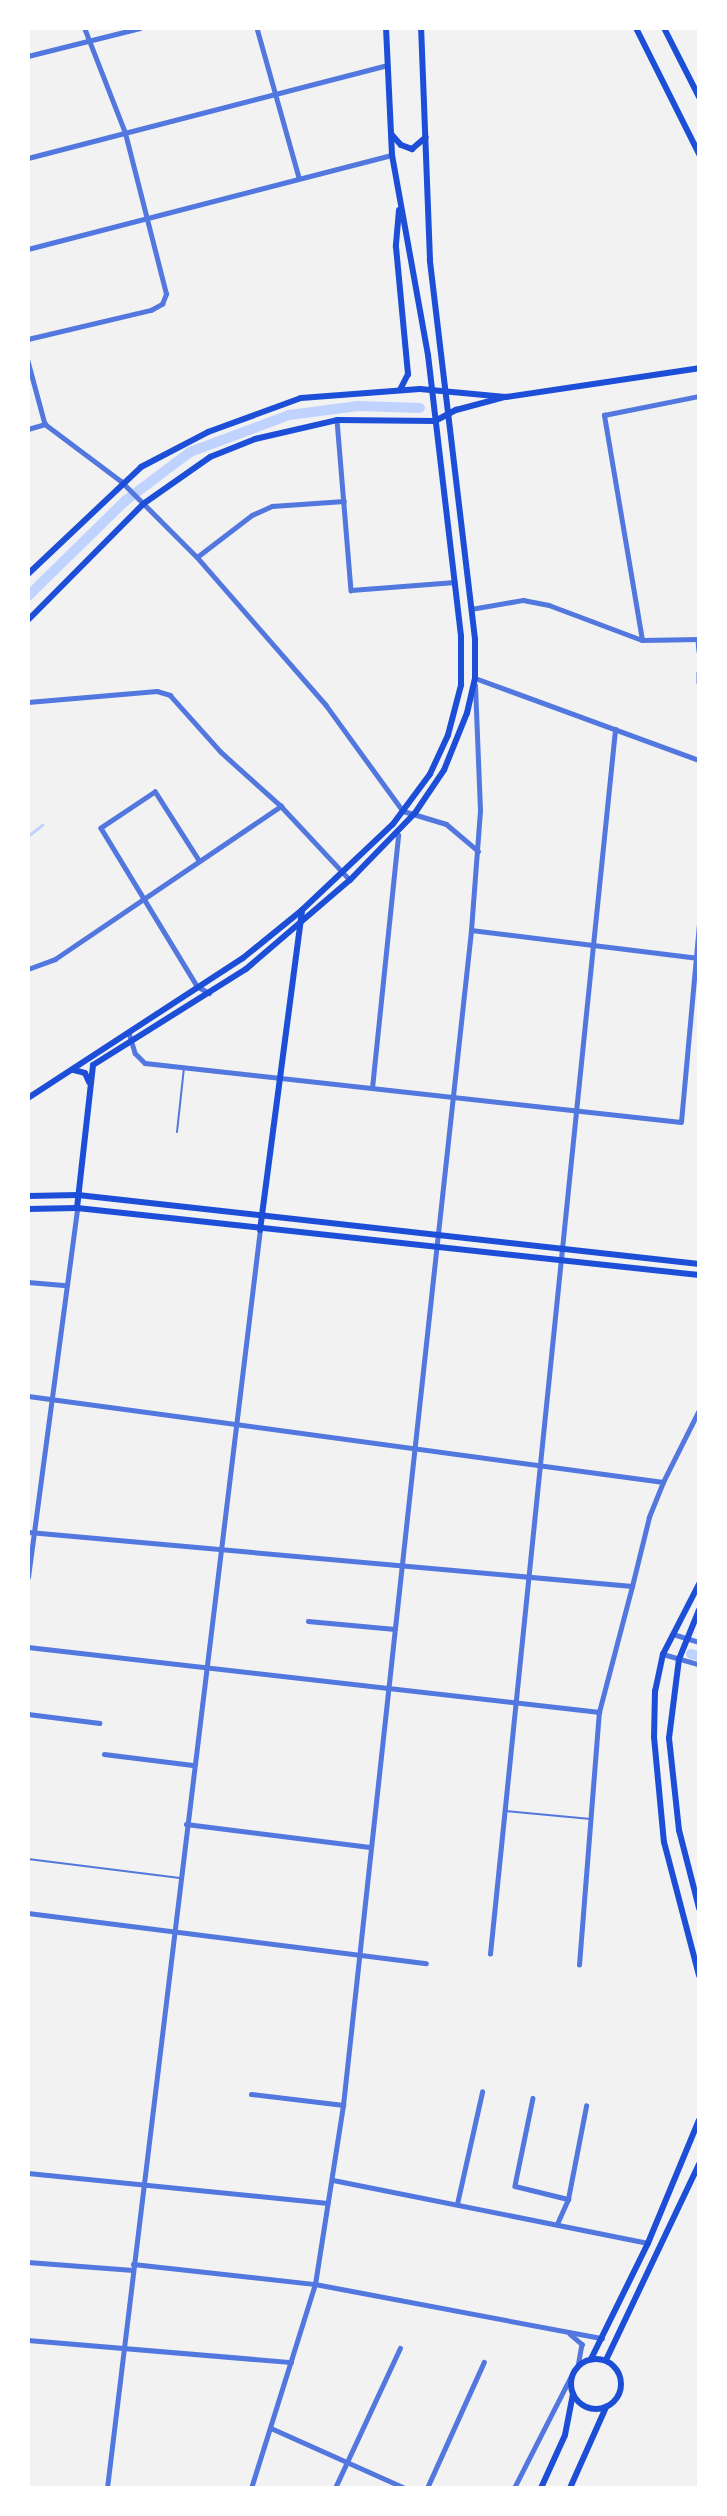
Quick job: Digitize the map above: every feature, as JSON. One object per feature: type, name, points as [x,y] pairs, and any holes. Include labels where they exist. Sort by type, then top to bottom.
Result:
[{"type":"main road","points":[[28,1098],[243,958],[302,910],[403,811],[435,766],[455,710],[462,656],[455,582],[432,391],[392,155],[386,28]]},
{"type":"main road","points":[[76,1208],[93,1065],[209,993],[298,927],[351,880],[398,835],[415,813],[459,740],[475,678],[471,609],[430,260],[421,28]]},
{"type":"main road","points":[[636,28],[699,155]]},
{"type":"main road","points":[[664,28],[699,97]]},
{"type":"main road","points":[[391,133],[401,145],[412,149],[426,137]]},
{"type":"main road","points":[[400,203],[396,247],[408,373],[400,390]]},
{"type":"main road","points":[[28,620],[141,502],[210,457],[255,439],[337,420],[435,421],[448,414],[506,397],[699,368]]},
{"type":"main road","points":[[28,574],[121,481],[179,445],[269,408],[328,393],[400,390],[506,397]]},
{"type":"main road","points":[[260,1230],[277,1077],[302,910]]},
{"type":"main road","points":[[74,1070],[85,1073],[90,1084]]},
{"type":"main road","points":[[28,1196],[78,1195],[699,1264]]},
{"type":"main road","points":[[28,1209],[76,1208],[260,1230],[699,1275]]},
{"type":"main road","points":[[206,1224],[207,1210]]},
{"type":"main road","points":[[367,1240],[368,1228]]},
{"type":"main road","points":[[699,1584],[663,1654],[655,1691],[657,1798],[664,1842],[699,1975]]},
{"type":"main road","points":[[699,1610],[679,1659],[670,1720],[670,1767],[679,1829],[699,1908]]},
{"type":"main road","points":[[541,2488],[565,2435],[573,2394],[572,2374],[578,2366],[591,2359],[603,2338],[648,2243],[699,2120]]},
{"type":"main road","points":[[606,2360],[699,2164]]},
{"type":"main road","points":[[570,2488],[606,2407],[618,2398],[622,2383],[620,2373],[606,2360],[591,2359]]},
{"type":"main road","points":[[573,2394],[587,2407],[606,2407]]},
{"type":"street","points":[[28,339],[151,310],[162,304],[166,294],[125,132],[88,44],[84,28]]},
{"type":"street","points":[[28,56],[88,44],[140,28]]},
{"type":"street","points":[[257,28],[299,177]]},
{"type":"street","points":[[28,158],[388,65]]},
{"type":"street","points":[[28,249],[392,155]]},
{"type":"street","points":[[28,361],[45,424],[121,481],[197,556],[326,705],[403,811],[446,824],[478,851]]},
{"type":"street","points":[[642,640],[604,415],[699,396]]},
{"type":"street","points":[[337,420],[351,590],[455,582]]},
{"type":"street","points":[[28,429],[45,424]]},
{"type":"street","points":[[197,556],[251,515],[272,506],[344,501]]},
{"type":"street","points":[[471,609],[523,600],[549,605],[642,640],[698,640],[699,651]]},
{"type":"street","points":[[699,673],[699,682]]},
{"type":"street","points":[[251,2488],[315,2284],[343,2105],[471,930],[478,851],[480,751],[475,678],[699,760]]},
{"type":"street","points":[[28,702],[131,692],[170,695],[221,752],[281,806],[341,874],[351,880]]},
{"type":"street","points":[[490,1954],[615,729]]},
{"type":"street","points":[[199,861],[157,795],[151,793],[101,828],[141,899],[197,986],[209,993]]},
{"type":"street","points":[[28,969],[55,959],[281,806]]},
{"type":"street","points":[[372,1088],[398,835]]},
{"type":"street","points":[[129,1033],[135,1053],[145,1063],[681,1122],[699,925]]},
{"type":"street","points":[[471,930],[698,958]]},
{"type":"street","points":[[28,1577],[31,1533],[76,1208]]},
{"type":"street","points":[[107,2488],[260,1230]]},
{"type":"street","points":[[28,1282],[66,1285]]},
{"type":"street","points":[[28,1396],[663,1482]]},
{"type":"street","points":[[579,1965],[599,1712],[649,1517],[663,1482],[699,1410]]},
{"type":"street","points":[[31,1533],[632,1586]]},
{"type":"street","points":[[308,1621],[395,1629]]},
{"type":"street","points":[[673,1634],[699,1642]]},
{"type":"street","points":[[28,1647],[599,1712]]},
{"type":"street","points":[[663,1654],[699,1664]]},
{"type":"street","points":[[28,1714],[99,1723]]},
{"type":"street","points":[[104,1754],[194,1765]]},
{"type":"street","points":[[186,1824],[370,1847]]},
{"type":"street","points":[[28,1913],[426,1963]]},
{"type":"street","points":[[457,2204],[482,2092]]},
{"type":"street","points":[[251,2094],[343,2105]]},
{"type":"street","points":[[533,2098],[515,2186],[568,2199]]},
{"type":"street","points":[[557,2224],[568,2199],[586,2106]]},
{"type":"street","points":[[28,2173],[328,2203]]},
{"type":"street","points":[[333,2180],[648,2243]]},
{"type":"street","points":[[28,2262],[133,2267],[315,2284],[603,2338]]},
{"type":"street","points":[[566,2332],[582,2344],[578,2366]]},
{"type":"street","points":[[28,2340],[292,2362]]},
{"type":"street","points":[[335,2488],[400,2348]]},
{"type":"street","points":[[427,2488],[485,2362]]},
{"type":"street","points":[[514,2488],[572,2374]]},
{"type":"street","points":[[271,2428],[405,2488]]},
{"type":"lane","points":[[177,1132],[184,1067]]},
{"type":"lane","points":[[505,1811],[592,1819]]},
{"type":"lane","points":[[28,1859],[181,1878]]},
{"type":"waterway","points":[[28,596],[125,501],[190,452],[289,415],[358,406],[420,408]]},
{"type":"waterway","points":[[28,836],[42,825]]},
{"type":"waterway","points":[[691,1654],[699,1656]]}]
